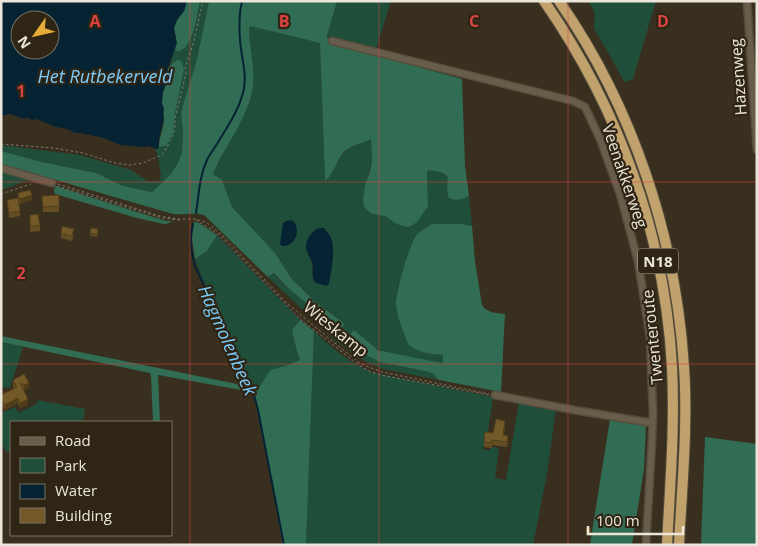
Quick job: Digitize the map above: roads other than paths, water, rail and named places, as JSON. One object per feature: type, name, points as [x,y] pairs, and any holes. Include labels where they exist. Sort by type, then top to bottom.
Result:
[{"type":"highway","name":"Twenteroute","points":[[544,1],[579,56],[613,122],[642,199],[657,257],[670,340],[673,392],[673,435],[667,545]]},
{"type":"highway","name":"Twenteroute","points":[[559,1],[594,59],[624,117],[650,188],[664,232],[670,259],[684,367],[685,437],[679,545]]},
{"type":"street","name":"Hazenweg","points":[[747,1],[757,150]]},
{"type":"street","name":"Veenakkerweg","points":[[332,41],[573,101],[585,106],[600,139],[620,194],[638,261],[650,337],[652,450],[646,545]]},
{"type":"street","points":[[1,168],[52,182]]},
{"type":"street","points":[[495,395],[652,423]]},
{"type":"water","name":"Het Rutbekerveld","points":[[1,1],[187,1],[184,11],[174,28],[177,43],[166,74],[167,81],[162,103],[164,119],[157,149],[148,146],[120,145],[104,138],[75,133],[36,119],[22,118],[11,114],[1,115]]},
{"type":"water","points":[[292,220],[297,228],[296,236],[291,243],[282,246],[280,244],[283,223]]},
{"type":"water","points":[[318,228],[324,228],[332,243],[332,267],[329,284],[326,286],[315,282],[313,264],[306,248],[308,238]]},
{"type":"waterway","name":"Hagmolenbeek","points":[[196,213],[204,166],[235,113],[243,93],[245,73],[239,25],[242,1]]},
{"type":"waterway","name":"Hagmolenbeek","points":[[193,224],[191,245],[195,266],[253,391],[284,545]]}]
